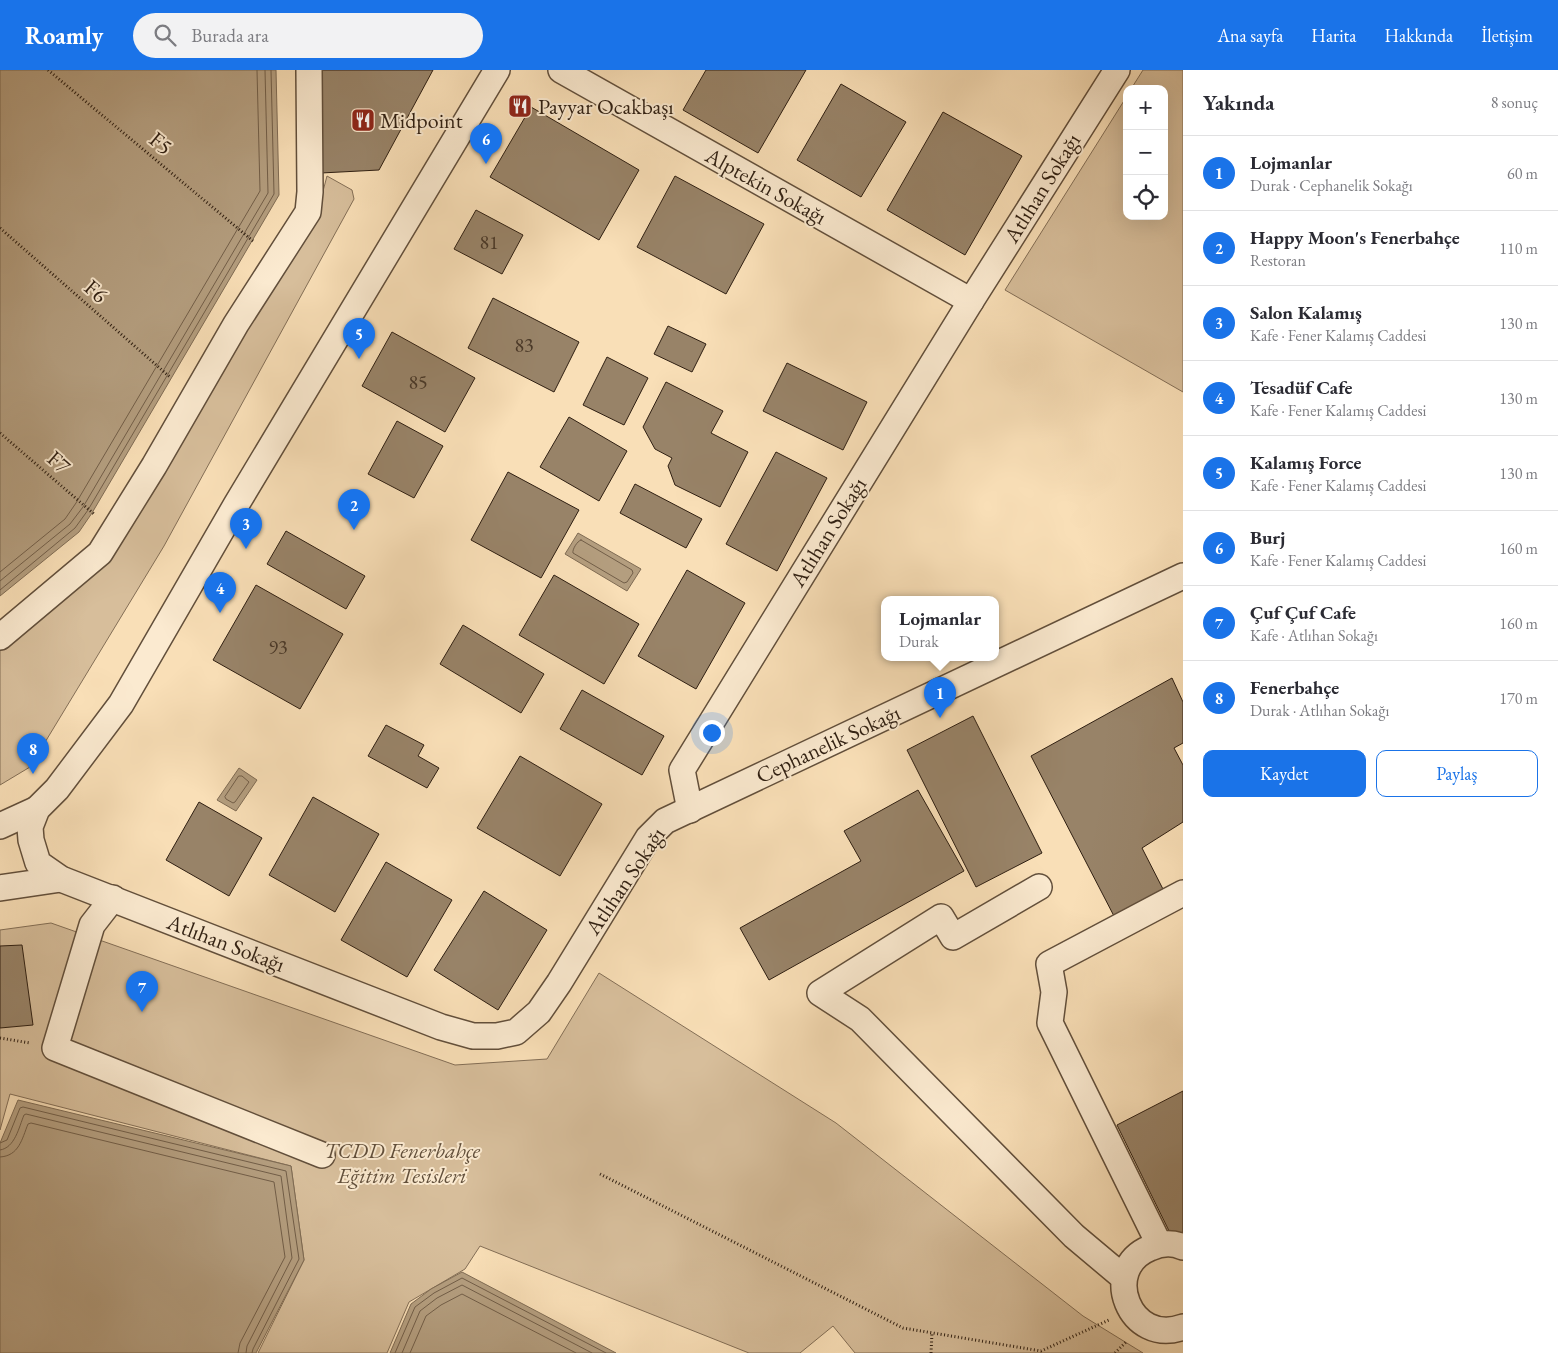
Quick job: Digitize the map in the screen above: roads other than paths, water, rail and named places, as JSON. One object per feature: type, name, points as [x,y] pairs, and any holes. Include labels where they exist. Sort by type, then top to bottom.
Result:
[{"type":"street","points":[[0,637],[100,553],[154,466],[236,324],[308,212],[310,192],[308,70]]},
{"type":"street","points":[[0,826],[36,809],[57,789],[121,704],[236,505],[497,70]]},
{"type":"street","name":"Alptekin Sokağı","points":[[561,70],[971,301]]},
{"type":"street","name":"Atlıhan Sokağı","points":[[36,809],[30,827],[31,840],[38,863],[61,879],[441,1027],[473,1036],[497,1036],[516,1032],[539,1012],[559,983],[648,838],[664,821],[690,810],[682,770],[971,301],[1117,70]]},
{"type":"street","name":"Cephanelik Sokağı","points":[[690,810],[1183,576]]},
{"type":"street","points":[[0,888],[61,879]]},
{"type":"street","points":[[1039,886],[954,937],[941,917],[820,993],[860,1019],[1074,1236],[1124,1278]]},
{"type":"street","points":[[1159,1244],[1050,1023],[1054,992],[1049,964],[1183,893]]},
{"type":"street","points":[[113,898],[92,926],[55,1048],[322,1155]]},
{"type":"street","points":[[1183,1247],[1176,1244],[1159,1244],[1143,1250],[1131,1262],[1124,1278],[1124,1295],[1130,1311],[1142,1324],[1158,1330],[1175,1330],[1183,1327]]},
{"type":"water","points":[[0,70],[276,70],[279,195],[79,532],[0,596]]},
{"type":"water","points":[[578,533],[641,569],[627,591],[565,554]]},
{"type":"water","points":[[239,768],[257,780],[236,811],[217,800]]},
{"type":"water","points":[[18,1100],[291,1166],[304,1260],[256,1353],[0,1353],[0,1143]]},
{"type":"water","points":[[462,1272],[616,1353],[390,1353],[411,1304],[431,1289]]},
{"type":"place","name":"Payyar Ocakbaşı","points":[[520,106]]},
{"type":"place","name":"Midpoint","points":[[363,120]]},
{"type":"place","name":"Burj","points":[[486,164]]},
{"type":"place","name":"Kalamış Force","points":[[359,359]]},
{"type":"place","name":"Happy Moon's Fenerbahçe","points":[[354,530]]},
{"type":"place","name":"Salon Kalamış","points":[[246,549]]},
{"type":"place","name":"Tesadüf Cafe","points":[[220,613]]},
{"type":"place","name":"Lojmanlar","points":[[940,718]]},
{"type":"place","name":"Fenerbahçe","points":[[33,774]]},
{"type":"place","name":"Çuf Çuf Cafe","points":[[142,1012]]},
{"type":"park label","name":"TCDD Fenerbahçe Eğitim Tesisleri","points":[[402,1162]]}]
